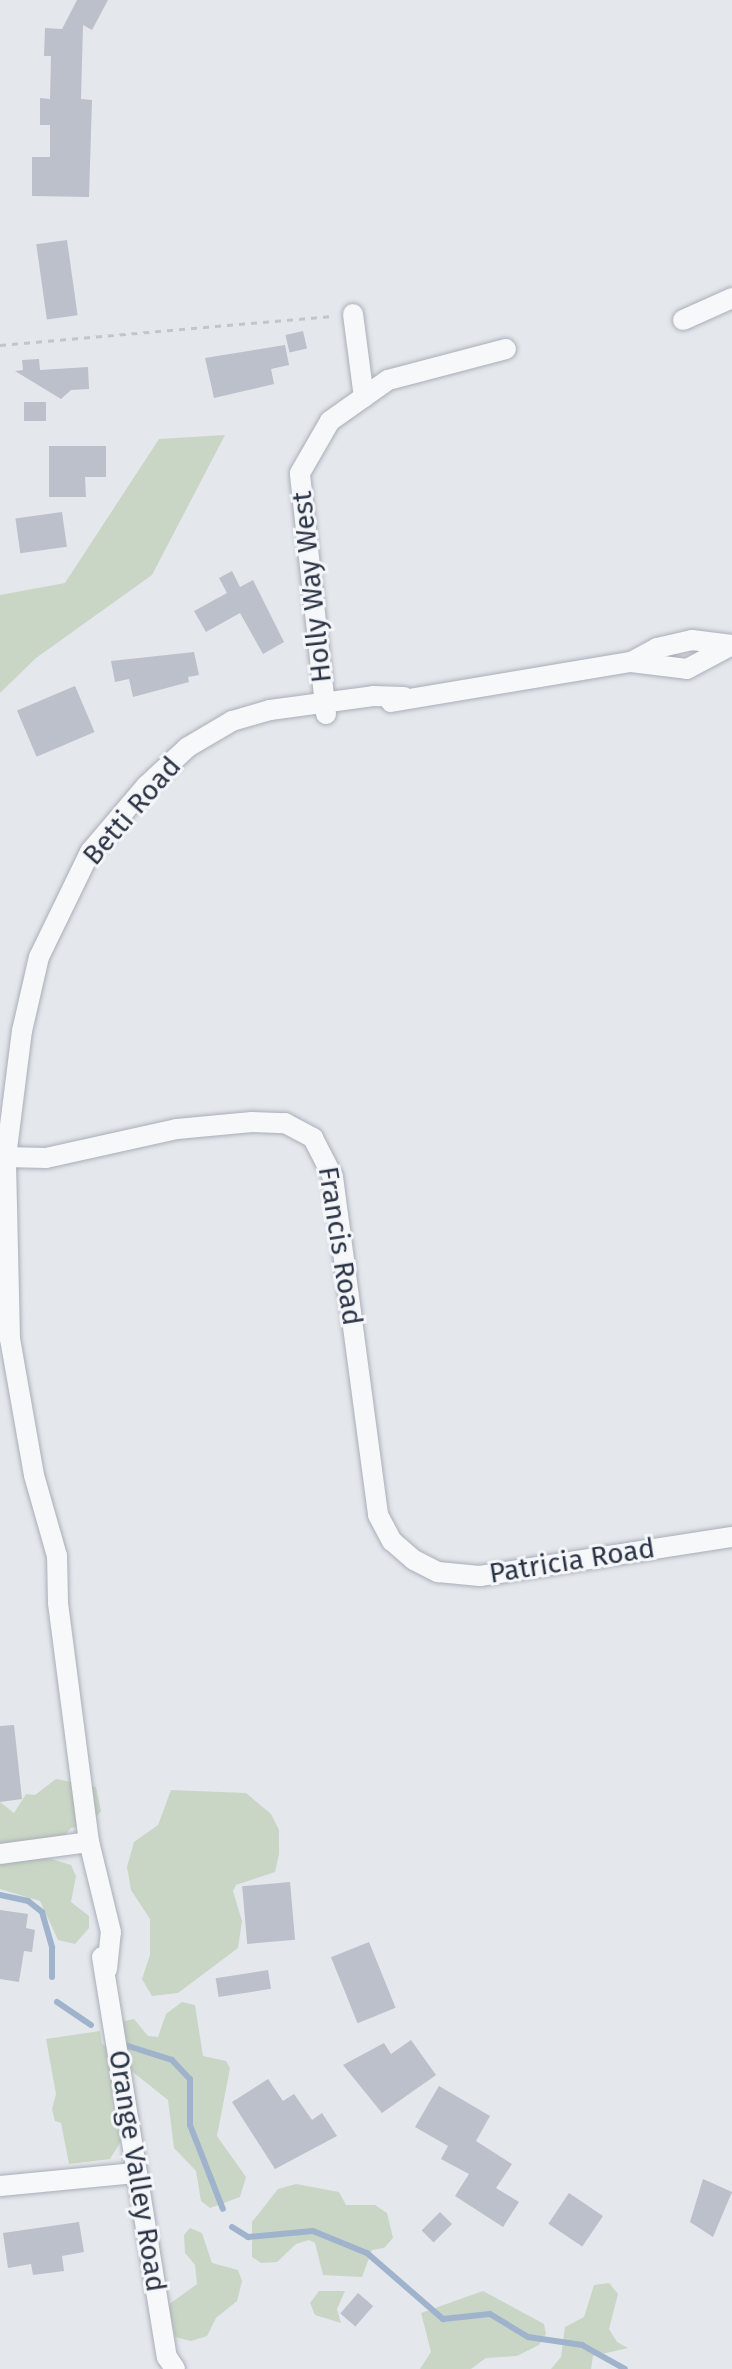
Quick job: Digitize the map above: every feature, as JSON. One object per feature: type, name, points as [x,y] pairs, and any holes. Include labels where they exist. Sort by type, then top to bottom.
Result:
[{"type":"street","points":[[683,320],[732,298]]},
{"type":"street","points":[[353,314],[364,397]]},
{"type":"street","name":"Holly Way West","points":[[325,708],[300,473],[330,421],[388,380],[506,349]]},
{"type":"street","name":"Betti Road","points":[[5,1339],[6,1157],[26,1016],[39,957],[62,902],[90,852],[146,786],[188,747],[225,729],[325,708],[373,708],[404,697],[631,662],[657,648],[692,640],[731,646]]},
{"type":"street","name":"Francis Road","points":[[6,1157],[46,1158],[177,1129],[252,1122],[285,1123],[313,1138],[333,1177],[378,1515],[392,1541],[414,1560]]},
{"type":"street","name":"Orange Valley Road","points":[[5,1339],[34,1475],[33,1518],[58,1602],[90,1850],[87,1886],[107,1969],[135,2173],[167,2357],[175,2369]]},
{"type":"street","name":"Patricia Road","points":[[414,1560],[438,1572],[480,1576],[732,1537]]},
{"type":"street","points":[[0,1854],[90,1850]]},
{"type":"street","points":[[0,2186],[135,2173]]},
{"type":"path","points":[[0,345],[353,314]]},
{"type":"green space","points":[[225,435],[152,575],[36,658],[0,693],[0,595],[65,583],[159,439]]},
{"type":"green space","points":[[56,1779],[96,1787],[101,1811],[92,1822],[71,1828],[63,1837],[0,1848],[0,1802],[14,1813],[26,1794],[35,1795]]},
{"type":"green space","points":[[171,1790],[246,1793],[271,1814],[279,1830],[279,1854],[275,1872],[236,1885],[233,1891],[242,1921],[238,1948],[178,1993],[152,1996],[142,1979],[150,1955],[150,1919],[131,1890],[127,1867],[134,1842],[158,1825]]},
{"type":"green space","points":[[45,1857],[71,1865],[76,1876],[71,1902],[89,1916],[89,1928],[75,1944],[58,1940],[40,1901],[0,1889],[0,1861]]},
{"type":"green space","points":[[182,2002],[195,2005],[203,2056],[226,2061],[230,2068],[217,2136],[246,2177],[240,2197],[210,2208],[201,2201],[196,2171],[174,2148],[168,2100],[129,2069],[121,2022],[134,2019],[148,2036],[158,2037],[166,2014]]},
{"type":"green space","points":[[100,2031],[102,2044],[110,2048],[121,2141],[110,2159],[69,2164],[61,2123],[55,2121],[52,2109],[56,2094],[46,2039]]},
{"type":"green space","points":[[296,2184],[339,2192],[346,2205],[375,2205],[387,2213],[393,2238],[384,2248],[372,2250],[362,2277],[323,2275],[315,2243],[309,2240],[296,2244],[277,2262],[261,2263],[252,2257],[252,2222],[278,2189]]},
{"type":"green space","points":[[190,2228],[202,2233],[212,2263],[238,2270],[242,2281],[237,2301],[216,2318],[207,2336],[191,2341],[175,2337],[168,2305],[197,2284],[195,2265],[185,2253],[184,2235]]},
{"type":"green space","points":[[609,2283],[618,2294],[609,2329],[617,2342],[628,2348],[593,2356],[591,2369],[551,2369],[561,2357],[565,2327],[584,2317],[594,2285]]},
{"type":"green space","points":[[319,2291],[345,2291],[337,2309],[341,2323],[315,2315],[310,2303]]},
{"type":"green space","points":[[483,2291],[544,2324],[546,2334],[539,2345],[517,2356],[486,2358],[471,2369],[420,2369],[431,2352],[421,2313]]},
{"type":"building","points":[[77,0],[108,0],[92,30],[83,25],[81,99],[92,100],[89,197],[32,196],[32,157],[50,157],[50,125],[40,125],[40,98],[50,99],[51,56],[44,56],[45,28],[62,29]]},
{"type":"building","points":[[67,240],[78,315],[47,320],[36,244]]},
{"type":"building","points":[[303,331],[307,349],[290,353],[285,335]]},
{"type":"building","points":[[285,345],[289,365],[271,369],[274,384],[214,398],[205,358]]},
{"type":"building","points":[[39,359],[40,370],[88,367],[89,389],[71,390],[61,399],[15,371],[23,370],[22,360]]},
{"type":"building","points":[[24,402],[46,402],[46,421],[24,421]]},
{"type":"building","points":[[49,446],[106,446],[106,477],[85,477],[86,497],[49,497]]},
{"type":"building","points":[[62,512],[67,547],[20,553],[15,519]]},
{"type":"building","points":[[232,571],[240,587],[253,580],[284,642],[263,654],[240,613],[206,632],[194,611],[227,593],[219,578]]},
{"type":"building","points":[[194,652],[199,675],[188,677],[189,682],[133,697],[129,679],[115,682],[111,661]]},
{"type":"building","points":[[75,686],[95,732],[37,757],[17,711]]},
{"type":"building","points":[[14,1725],[22,1799],[0,1802],[0,1726]]},
{"type":"building","points":[[290,1882],[295,1940],[247,1944],[242,1886]]},
{"type":"building","points":[[0,1910],[28,1914],[26,1928],[35,1930],[32,1952],[24,1951],[19,1982],[0,1979]]},
{"type":"building","points":[[369,1942],[396,2008],[358,2023],[331,1957]]},
{"type":"building","points":[[268,1970],[271,1989],[219,1997],[216,1978]]},
{"type":"building","points":[[411,2040],[436,2075],[382,2113],[343,2065],[384,2043],[391,2054]]},
{"type":"building","points":[[268,2079],[283,2101],[294,2094],[312,2120],[322,2113],[337,2136],[275,2169],[232,2102]]},
{"type":"building","points":[[439,2086],[490,2116],[476,2141],[512,2164],[496,2188],[519,2202],[503,2227],[455,2196],[469,2174],[441,2159],[448,2146],[415,2127]]},
{"type":"building","points":[[703,2179],[732,2192],[713,2237],[690,2222]]},
{"type":"building","points":[[569,2193],[603,2216],[582,2247],[548,2224]]},
{"type":"building","points":[[440,2212],[452,2224],[434,2242],[422,2230]]},
{"type":"building","points":[[79,2222],[84,2252],[62,2256],[64,2271],[33,2275],[31,2264],[8,2268],[3,2233]]},
{"type":"building","points":[[358,2293],[373,2306],[355,2326],[340,2313]]},
{"type":"waterway","points":[[0,1895],[28,1901],[42,1912],[52,1948],[52,1977]]},
{"type":"waterway","points":[[57,2002],[91,2025]]},
{"type":"waterway","points":[[125,2045],[172,2060],[190,2079],[190,2125],[223,2209]]},
{"type":"waterway","points":[[232,2227],[248,2237],[313,2231],[367,2253],[443,2319],[490,2314],[528,2337],[582,2345],[625,2369]]}]
